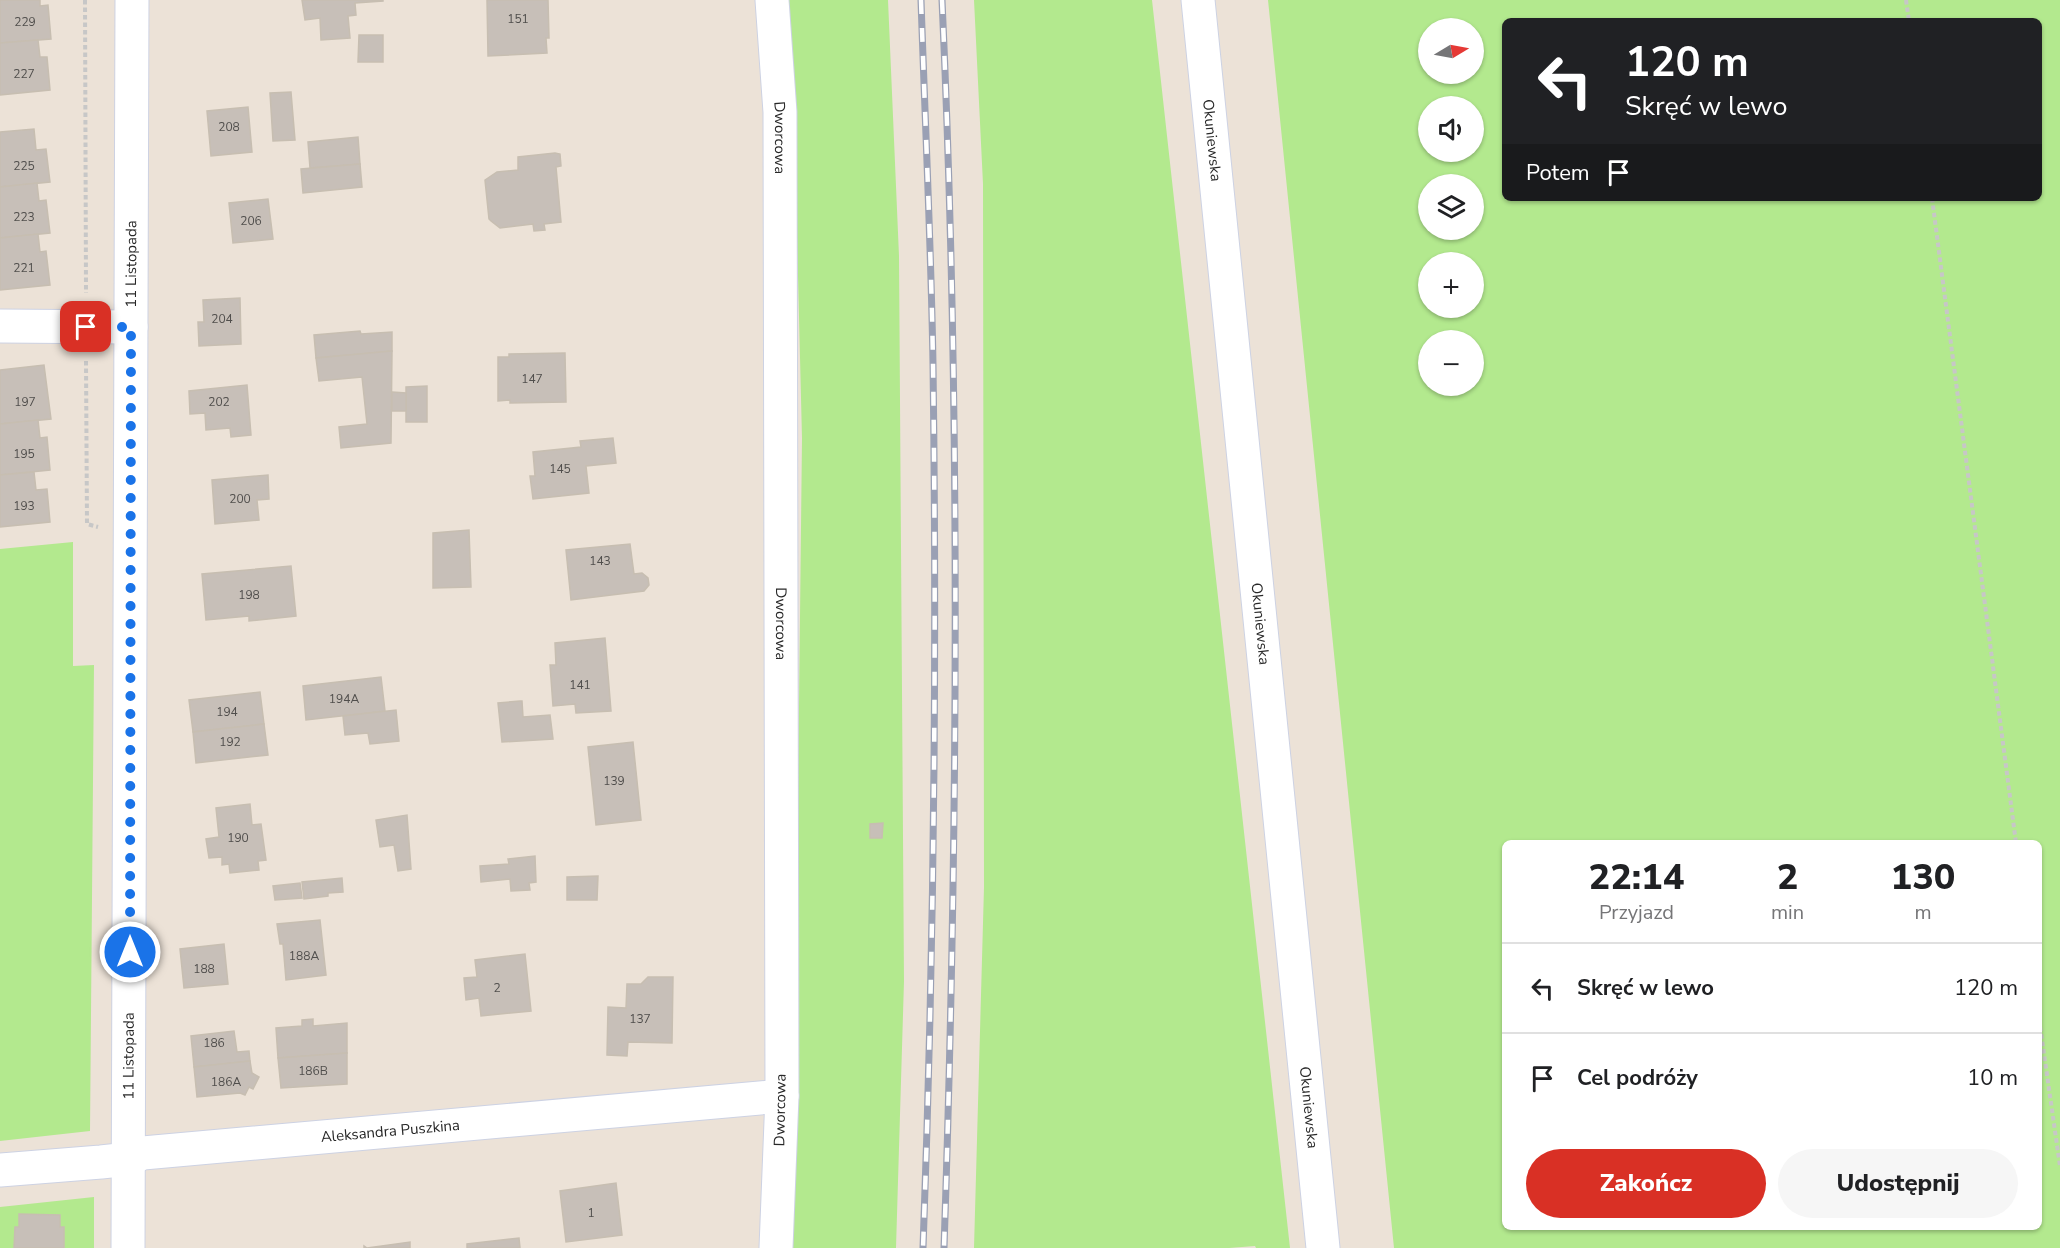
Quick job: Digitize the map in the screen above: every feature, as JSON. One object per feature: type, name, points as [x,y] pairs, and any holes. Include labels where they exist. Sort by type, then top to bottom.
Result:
[{"type":"street","name":"11 Listopada","points":[[128,1248],[132,0]]},
{"type":"street","name":"Dworcowa","points":[[772,0],[780,112],[782,1096],[776,1248]]},
{"type":"street","name":"Okuniewska","points":[[1198,0],[1323,1248]]},
{"type":"street","points":[[0,326],[131,327]]},
{"type":"street","name":"Aleksandra Puszkina","points":[[0,1170],[129,1159],[143,1153],[782,1096]]},
{"type":"path","points":[[1906,0],[1909,18]]},
{"type":"path","points":[[1932,201],[2016,840]]},
{"type":"path","points":[[2042,1040],[2060,1166]]},
{"type":"green space","points":[[788,0],[888,0],[899,256],[904,981],[896,1248],[790,1248],[795,1065],[802,438],[793,73]]},
{"type":"green space","points":[[974,0],[1152,0],[1290,1248],[1256,1248],[1255,1246],[1229,1248],[974,1248],[984,887],[983,184]]},
{"type":"green space","points":[[1268,0],[2060,0],[2060,1248],[1394,1248]]},
{"type":"green space","points":[[73,542],[73,666],[94,665],[90,1131],[0,1141],[0,549]]},
{"type":"green space","points":[[94,1197],[94,1248],[0,1248],[0,1207]]},
{"type":"building","points":[[0,0],[40,0],[40,6],[48,5],[51,39],[0,43]]},
{"type":"building","points":[[302,0],[383,1],[355,3],[356,15],[348,16],[350,38],[321,40],[320,18],[305,20]]},
{"type":"building","points":[[487,0],[548,0],[547,53],[488,56]]},
{"type":"building","points":[[359,35],[383,35],[383,62],[358,62]]},
{"type":"building","points":[[38,40],[40,57],[47,57],[50,90],[0,95],[0,43]]},
{"type":"building","points":[[291,92],[295,140],[273,141],[270,93]]},
{"type":"building","points":[[248,107],[252,152],[211,156],[207,111]]},
{"type":"building","points":[[34,129],[36,150],[46,149],[50,182],[0,187],[0,132]]},
{"type":"building","points":[[358,137],[360,164],[310,168],[308,142]]},
{"type":"building","points":[[560,154],[561,166],[556,167],[561,222],[544,224],[545,230],[534,231],[533,224],[500,228],[491,221],[485,180],[497,172],[518,170],[518,157]]},
{"type":"building","points":[[360,164],[362,187],[303,193],[301,169]]},
{"type":"building","points":[[37,183],[39,201],[46,200],[50,233],[0,238],[0,187]]},
{"type":"building","points":[[268,199],[273,239],[233,243],[229,203]]},
{"type":"building","points":[[38,234],[40,252],[46,251],[50,285],[0,290],[0,238]]},
{"type":"building","points":[[240,298],[241,344],[199,346],[198,322],[204,322],[203,300]]},
{"type":"building","points":[[360,331],[361,334],[392,332],[392,351],[316,358],[314,335]]},
{"type":"building","points":[[392,351],[391,443],[341,448],[339,427],[367,424],[362,377],[319,381],[316,358]]},
{"type":"building","points":[[565,353],[566,402],[510,403],[510,400],[498,401],[498,357],[509,357],[509,354]]},
{"type":"building","points":[[44,365],[51,419],[0,424],[0,370]]},
{"type":"building","points":[[247,385],[251,435],[231,437],[230,428],[206,430],[205,413],[190,414],[189,391]]},
{"type":"building","points":[[427,386],[427,422],[406,422],[406,387]]},
{"type":"building","points":[[392,392],[406,393],[406,411],[392,411]]},
{"type":"building","points":[[38,420],[40,438],[47,437],[50,470],[0,475],[0,424]]},
{"type":"building","points":[[613,438],[616,463],[586,466],[589,493],[533,499],[530,476],[535,476],[533,452],[581,447],[580,441]]},
{"type":"building","points":[[34,472],[36,490],[47,489],[50,522],[0,527],[0,475]]},
{"type":"building","points":[[268,475],[269,499],[257,500],[259,520],[215,524],[212,480]]},
{"type":"building","points":[[469,530],[471,587],[433,588],[433,533]]},
{"type":"building","points":[[630,544],[634,574],[642,573],[648,578],[649,585],[644,591],[571,600],[566,550]]},
{"type":"building","points":[[291,566],[296,616],[249,621],[249,616],[206,620],[202,574]]},
{"type":"building","points":[[605,638],[611,711],[576,713],[575,704],[553,706],[550,665],[556,665],[555,643]]},
{"type":"building","points":[[381,677],[385,711],[306,720],[303,686]]},
{"type":"building","points":[[260,692],[264,724],[193,732],[189,700]]},
{"type":"building","points":[[522,701],[523,717],[550,715],[553,739],[502,742],[498,703]]},
{"type":"building","points":[[396,710],[399,741],[370,744],[368,733],[345,735],[343,716]]},
{"type":"building","points":[[264,724],[268,755],[196,763],[193,732]]},
{"type":"building","points":[[633,742],[641,820],[596,825],[588,747]]},
{"type":"building","points":[[250,804],[252,825],[261,824],[266,860],[258,861],[259,870],[230,873],[229,864],[222,865],[222,857],[209,858],[206,839],[219,837],[216,808]]},
{"type":"building","points":[[407,815],[411,869],[398,871],[394,845],[380,847],[376,820]]},
{"type":"building","points":[[883,823],[882,838],[870,838],[870,824]]},
{"type":"building","points":[[535,856],[536,882],[529,883],[530,890],[511,891],[510,879],[481,882],[480,866],[509,864],[508,859]]},
{"type":"building","points":[[598,876],[597,900],[567,900],[567,877]]},
{"type":"building","points":[[342,878],[343,892],[304,899],[302,882]]},
{"type":"building","points":[[300,883],[302,898],[275,900],[273,886]]},
{"type":"building","points":[[320,920],[326,975],[286,980],[283,944],[280,944],[277,924]]},
{"type":"building","points":[[224,944],[228,984],[184,988],[180,949]]},
{"type":"building","points":[[525,954],[531,1011],[481,1016],[479,998],[466,1000],[464,978],[477,977],[475,960]]},
{"type":"building","points":[[648,977],[673,977],[672,1043],[628,1042],[627,1056],[607,1055],[608,1007],[626,1008],[627,984],[641,984]]},
{"type":"building","points":[[313,1019],[313,1026],[347,1023],[347,1053],[278,1058],[276,1028],[302,1026],[302,1020]]},
{"type":"building","points":[[234,1031],[237,1052],[249,1051],[250,1061],[194,1067],[191,1036]]},
{"type":"building","points":[[347,1053],[347,1084],[281,1088],[278,1058]]},
{"type":"building","points":[[250,1061],[252,1073],[259,1077],[253,1089],[249,1087],[245,1095],[240,1093],[197,1097],[194,1067]]},
{"type":"building","points":[[616,1183],[622,1235],[566,1242],[560,1191]]},
{"type":"building","points":[[19,1214],[60,1215],[60,1227],[64,1227],[64,1248],[14,1248],[15,1227],[19,1227]]},
{"type":"building","points":[[519,1238],[520,1248],[467,1248],[467,1244]]},
{"type":"building","points":[[410,1242],[410,1248],[367,1248]]},
{"type":"railway","points":[[921,0],[932,318],[935,585],[934,806],[923,1248]]},
{"type":"railway","points":[[942,0],[955,468],[955,780],[944,1248]]},
{"type":"route","points":[[86,327],[131,327],[130,952]]}]
